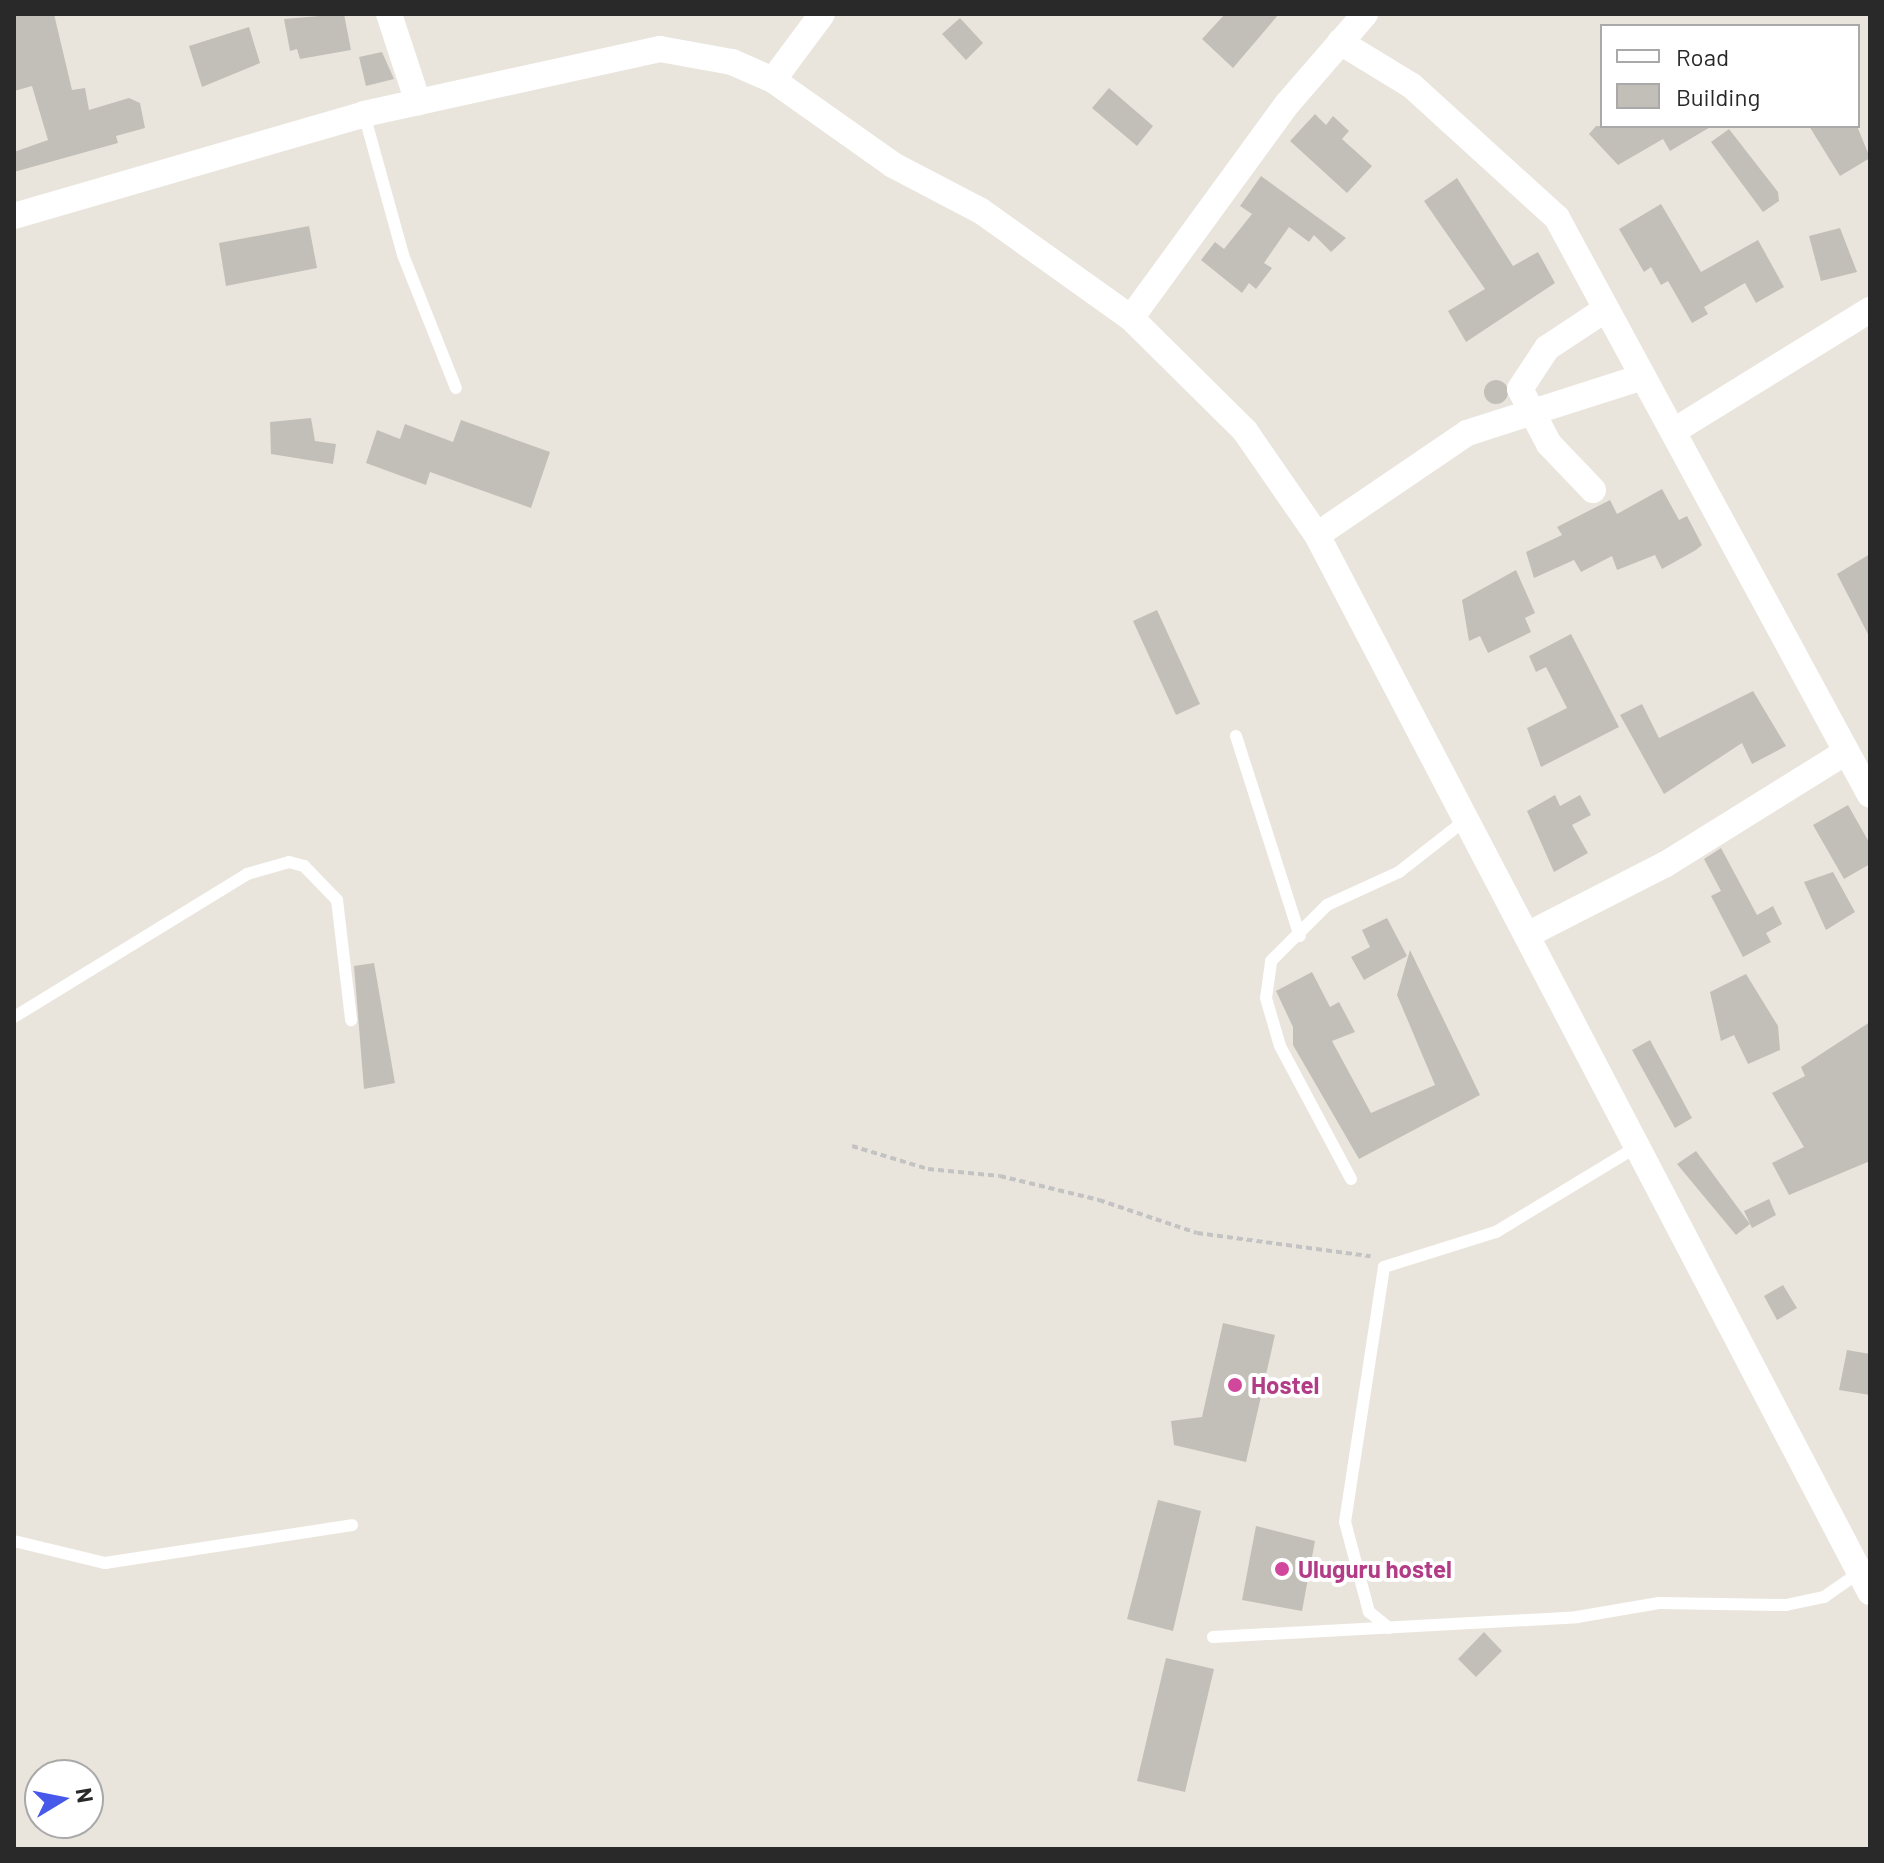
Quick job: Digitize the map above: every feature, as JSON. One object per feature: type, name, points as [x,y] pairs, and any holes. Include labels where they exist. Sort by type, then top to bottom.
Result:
[{"type":"street","points":[[389,14],[418,102]]},
{"type":"street","points":[[773,80],[822,14]]},
{"type":"street","points":[[1131,318],[1340,42],[1365,14]]},
{"type":"street","points":[[1340,42],[1412,86],[1557,218],[1643,377],[1677,429],[1844,753],[1870,795]]},
{"type":"street","points":[[14,216],[364,114],[660,49],[732,62],[773,80],[893,165],[981,211],[1131,318],[1245,431],[1317,535],[1529,934],[1633,1149],[1865,1582]]},
{"type":"street","points":[[1593,490],[1528,414],[1520,389],[1547,348],[1606,309]]},
{"type":"street","points":[[1677,429],[1870,310]]},
{"type":"street","points":[[1317,535],[1454,440],[1643,377]]},
{"type":"street","points":[[1529,934],[1666,864],[1844,753]]},
{"type":"lane","points":[[364,114],[403,255],[456,388]]},
{"type":"lane","points":[[1236,736],[1300,936]]},
{"type":"lane","points":[[1351,1179],[1280,1046],[1266,998],[1271,961],[1300,936],[1327,905],[1399,872],[1468,818]]},
{"type":"lane","points":[[14,1017],[247,874],[289,862],[304,866],[337,900],[351,1020]]},
{"type":"lane","points":[[1389,1628],[1369,1612],[1345,1522],[1368,1407],[1378,1291],[1384,1267],[1397,1258],[1496,1232],[1633,1149]]},
{"type":"lane","points":[[14,1541],[105,1563],[352,1525]]},
{"type":"lane","points":[[1213,1637],[1577,1617],[1659,1603],[1786,1605],[1824,1597],[1865,1582]]},
{"type":"path","points":[[852,1146],[928,1169],[1000,1176],[1099,1200],[1197,1233],[1397,1258]]},
{"type":"building","points":[[14,14],[54,14],[72,90],[85,88],[89,110],[129,98],[140,103],[145,128],[116,136],[118,143],[14,172],[14,152],[48,140],[32,86],[14,91]]},
{"type":"building","points":[[344,14],[351,50],[300,59],[297,49],[290,51],[284,19]]},
{"type":"building","points":[[1225,14],[1279,14],[1233,68],[1202,39]]},
{"type":"building","points":[[960,18],[983,43],[966,60],[942,34]]},
{"type":"building","points":[[249,27],[260,63],[202,87],[189,46]]},
{"type":"building","points":[[382,52],[394,79],[366,86],[359,57]]},
{"type":"building","points":[[1109,88],[1153,126],[1137,146],[1092,108]]},
{"type":"building","points":[[1315,114],[1326,125],[1333,116],[1349,131],[1342,139],[1372,166],[1347,193],[1290,141]]},
{"type":"building","points":[[1596,126],[1709,128],[1670,151],[1663,139],[1618,165],[1589,134]]},
{"type":"building","points":[[1810,128],[1858,128],[1870,158],[1840,176]]},
{"type":"building","points":[[1729,129],[1778,192],[1779,201],[1763,212],[1711,142]]},
{"type":"building","points":[[1261,176],[1346,238],[1331,252],[1314,235],[1309,242],[1289,227],[1264,263],[1272,268],[1256,289],[1249,283],[1242,293],[1201,260],[1215,242],[1224,249],[1252,214],[1240,206]]},
{"type":"building","points":[[1457,178],[1513,266],[1538,252],[1555,283],[1466,342],[1448,311],[1485,289],[1424,201]]},
{"type":"building","points":[[1661,204],[1701,272],[1758,240],[1784,287],[1756,303],[1745,283],[1704,307],[1708,314],[1692,323],[1668,281],[1661,285],[1651,267],[1644,272],[1619,229]]},
{"type":"building","points":[[309,226],[317,268],[226,286],[219,243]]},
{"type":"building","points":[[1840,228],[1857,272],[1821,281],[1809,236]]},
{"type":"building","points":[[1496,380],[1505,383],[1508,392],[1505,401],[1496,404],[1487,401],[1484,392],[1487,383]]},
{"type":"building","points":[[311,418],[315,441],[336,444],[333,464],[271,454],[270,422]]},
{"type":"building","points":[[461,420],[550,452],[531,508],[430,472],[426,485],[366,463],[377,430],[400,439],[405,424],[453,442]]},
{"type":"building","points":[[1662,489],[1679,520],[1687,516],[1702,545],[1696,550],[1662,569],[1655,555],[1617,570],[1612,556],[1581,572],[1574,560],[1534,578],[1526,552],[1562,535],[1557,527],[1610,500],[1617,514]]},
{"type":"building","points":[[1870,554],[1870,638],[1837,574]]},
{"type":"building","points":[[1516,570],[1535,613],[1525,618],[1531,632],[1488,653],[1480,636],[1469,641],[1462,600]]},
{"type":"building","points":[[1157,610],[1200,704],[1176,715],[1133,621]]},
{"type":"building","points":[[1571,634],[1619,727],[1541,767],[1527,728],[1567,708],[1546,667],[1536,672],[1529,656]]},
{"type":"building","points":[[1753,691],[1786,746],[1752,764],[1742,743],[1664,794],[1620,715],[1642,704],[1659,738]]},
{"type":"building","points":[[1555,795],[1560,806],[1580,795],[1591,815],[1572,825],[1588,853],[1554,872],[1527,811]]},
{"type":"building","points":[[1848,805],[1870,844],[1870,864],[1844,879],[1813,825]]},
{"type":"building","points":[[1721,848],[1757,915],[1773,906],[1782,924],[1766,933],[1771,942],[1743,957],[1711,896],[1721,891],[1704,859]]},
{"type":"building","points":[[1833,872],[1855,912],[1826,930],[1804,882]]},
{"type":"building","points":[[1387,918],[1407,956],[1364,980],[1351,957],[1370,947],[1362,930]]},
{"type":"building","points":[[1410,950],[1480,1095],[1359,1159],[1293,1045],[1293,1027],[1276,991],[1312,972],[1330,1007],[1339,1002],[1355,1032],[1332,1041],[1371,1113],[1435,1085],[1397,995]]},
{"type":"building","points":[[374,963],[395,1083],[364,1089],[354,966]]},
{"type":"building","points":[[1746,974],[1778,1026],[1780,1050],[1748,1064],[1734,1035],[1721,1041],[1710,992]]},
{"type":"building","points":[[1870,1022],[1870,1161],[1789,1195],[1772,1163],[1804,1147],[1772,1093],[1805,1076],[1801,1067]]},
{"type":"building","points":[[1650,1040],[1692,1118],[1675,1128],[1632,1050]]},
{"type":"building","points":[[1696,1151],[1750,1224],[1736,1235],[1677,1164]]},
{"type":"building","points":[[1769,1199],[1776,1215],[1752,1228],[1744,1211]]},
{"type":"building","points":[[1783,1285],[1797,1308],[1777,1320],[1764,1296]]},
{"type":"building","points":[[1223,1323],[1275,1335],[1246,1462],[1174,1445],[1171,1421],[1202,1417]]},
{"type":"building","points":[[1847,1350],[1870,1354],[1870,1395],[1839,1390]]},
{"type":"building","points":[[1158,1500],[1201,1511],[1173,1631],[1127,1619]]},
{"type":"building","points":[[1256,1526],[1315,1541],[1302,1611],[1242,1600]]},
{"type":"building","points":[[1484,1632],[1502,1651],[1476,1677],[1458,1659]]},
{"type":"building","points":[[1166,1658],[1214,1669],[1185,1792],[1137,1781]]},
{"type":"place","name":"Hostel","points":[[1235,1385]]},
{"type":"place","name":"Uluguru hostel","points":[[1282,1569]]}]
